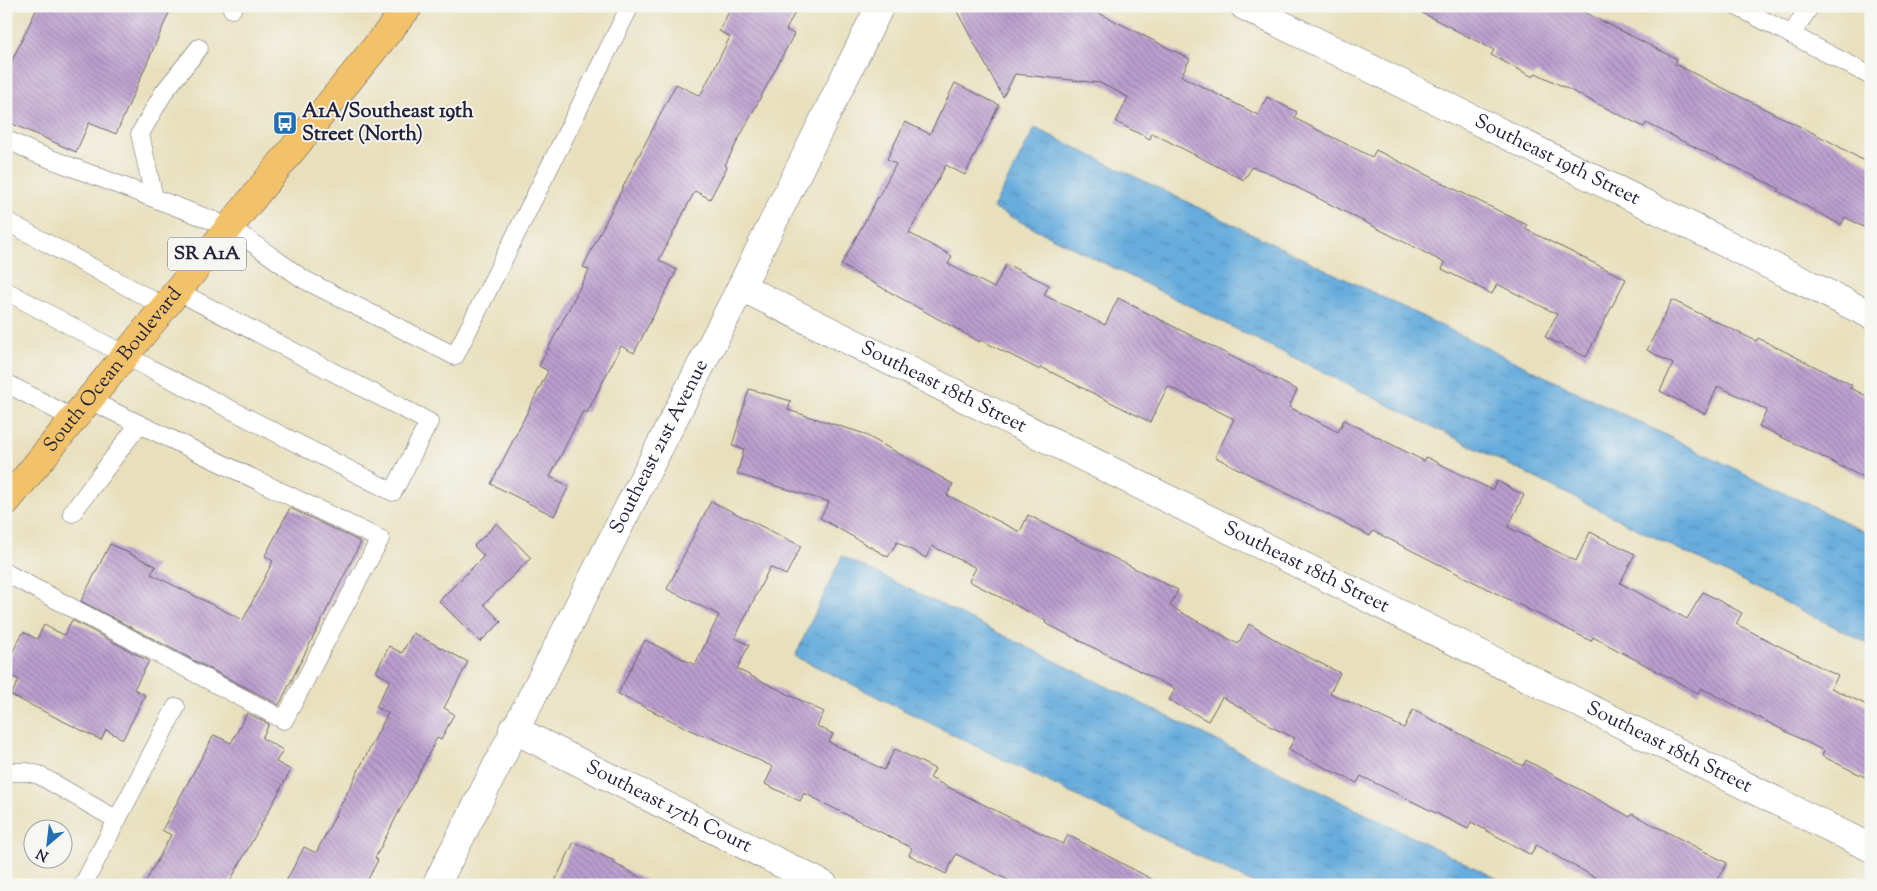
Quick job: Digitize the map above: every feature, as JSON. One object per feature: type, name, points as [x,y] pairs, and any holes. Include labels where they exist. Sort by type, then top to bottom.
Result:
[{"type":"main road","name":"South Ocean Boulevard","points":[[6,502],[409,6]]},
{"type":"street","name":"Southeast 21st Avenue","points":[[436,885],[741,287],[880,6]]},
{"type":"street","name":"Southeast 19th Street","points":[[1244,6],[1871,315]]},
{"type":"street","name":"Southeast 18th Street","points":[[741,287],[1871,848]]},
{"type":"street","name":"Southeast 17th Court","points":[[514,729],[824,885]]},
{"type":"lane","points":[[6,139],[35,153],[230,227],[303,278],[455,356],[630,6]]},
{"type":"lane","points":[[1736,6],[1871,76]]},
{"type":"lane","points":[[1791,35],[1810,6]]},
{"type":"lane","points":[[154,198],[140,134],[164,92],[199,48]]},
{"type":"lane","points":[[6,221],[429,422],[393,492],[6,291]]},
{"type":"lane","points":[[6,382],[82,410],[139,424],[380,540],[284,720],[6,573]]},
{"type":"lane","points":[[72,513],[139,424]]},
{"type":"lane","points":[[83,885],[176,707]]},
{"type":"lane","points":[[6,772],[27,772],[39,775],[117,820]]},
{"type":"water","points":[[1035,128],[1871,535],[1871,645],[993,208]]},
{"type":"water","points":[[842,556],[1510,885],[1256,885],[795,656]]},
{"type":"building","points":[[38,6],[172,6],[116,134],[89,123],[76,152],[6,121],[6,73]]},
{"type":"building","points":[[732,6],[798,6],[786,30],[794,34],[725,165],[727,167],[710,199],[695,191],[659,260],[677,270],[634,353],[621,346],[587,413],[583,411],[550,477],[569,486],[554,516],[491,484],[548,371],[539,366],[589,270],[583,267],[636,161],[676,84],[700,96],[730,37],[719,31]]},
{"type":"building","points":[[954,6],[1085,6],[1190,59],[1181,76],[1258,115],[1267,97],[1297,112],[1294,118],[1372,157],[1376,150],[1527,225],[1525,229],[1626,279],[1586,357],[1545,337],[1557,314],[1497,284],[1492,294],[1442,269],[1445,263],[1267,172],[1252,167],[1244,180],[1152,133],[1150,139],[1116,122],[1128,97],[1100,83],[1015,74],[1003,97]]},
{"type":"building","points":[[1409,6],[1572,6],[1677,59],[1675,64],[1829,141],[1871,165],[1871,231],[1845,217],[1841,225],[1778,191],[1780,189],[1646,123],[1644,127],[1536,73],[1533,77],[1491,55],[1494,50]]},
{"type":"building","points":[[955,83],[999,105],[965,175],[946,165],[909,233],[952,256],[948,264],[994,288],[1006,264],[1049,285],[1044,295],[1105,325],[1118,298],[1297,390],[1289,407],[1338,432],[1344,420],[1424,461],[1426,457],[1492,490],[1497,481],[1524,495],[1508,527],[1576,561],[1590,532],[1635,554],[1620,583],[1687,619],[1703,592],[1742,613],[1736,624],[1838,676],[1831,688],[1871,707],[1871,780],[1822,756],[1824,751],[1701,688],[1698,693],[1593,637],[1591,641],[1373,531],[1370,536],[1215,457],[1234,419],[1168,386],[1150,422],[1041,367],[1040,370],[981,340],[980,342],[841,265],[896,164],[887,159],[905,122],[930,134]]},
{"type":"building","points":[[1672,300],[1756,341],[1758,338],[1852,385],[1850,388],[1871,398],[1871,481],[1759,426],[1767,410],[1718,386],[1705,414],[1660,391],[1673,364],[1647,350]]},
{"type":"building","points":[[749,389],[791,401],[788,410],[862,433],[953,484],[947,495],[1020,532],[1028,515],[1178,590],[1170,606],[1238,644],[1249,624],[1284,645],[1340,673],[1330,693],[1404,728],[1413,710],[1523,766],[1526,760],[1630,817],[1632,814],[1727,863],[1715,885],[1609,885],[1536,845],[1531,855],[1471,822],[1468,829],[1361,776],[1357,783],[1288,750],[1295,738],[1267,725],[1268,723],[1222,697],[1208,721],[1169,700],[1175,689],[1045,623],[1046,621],[969,581],[976,568],[932,546],[926,558],[897,542],[888,557],[820,518],[829,502],[737,474],[744,449],[732,446]]},
{"type":"building","points":[[711,501],[801,546],[786,575],[770,567],[735,638],[749,645],[737,669],[824,712],[817,726],[833,734],[829,742],[884,770],[895,749],[935,769],[930,778],[1063,844],[1068,835],[1163,885],[1018,885],[956,854],[946,874],[909,855],[912,848],[804,793],[800,801],[765,784],[773,767],[704,734],[703,736],[618,694],[645,640],[695,665],[719,615],[667,589]]},
{"type":"building","points":[[290,508],[361,542],[279,705],[81,601],[110,544],[156,566],[151,574],[243,620],[273,561],[265,556]]},
{"type":"building","points":[[497,523],[531,558],[484,604],[501,622],[480,642],[439,601],[484,556],[474,546]]},
{"type":"building","points":[[72,620],[149,661],[134,689],[145,695],[123,739],[106,730],[101,740],[11,695],[19,680],[6,674],[6,665],[23,632],[37,639],[44,625],[64,635]]},
{"type":"building","points":[[413,633],[468,662],[444,708],[454,714],[441,740],[437,738],[375,858],[378,860],[365,885],[284,885],[304,847],[316,853],[388,713],[376,707],[390,680],[376,672],[389,646],[402,653]]},
{"type":"building","points":[[247,713],[269,724],[262,738],[283,750],[276,762],[291,770],[228,885],[144,885],[171,835],[162,830],[214,735],[231,743]]},
{"type":"building","points":[[574,842],[614,861],[613,863],[655,885],[553,885]]},
{"type":"place","name":"A1A/Southeast 19th Street (North)","points":[[285,123]]}]
